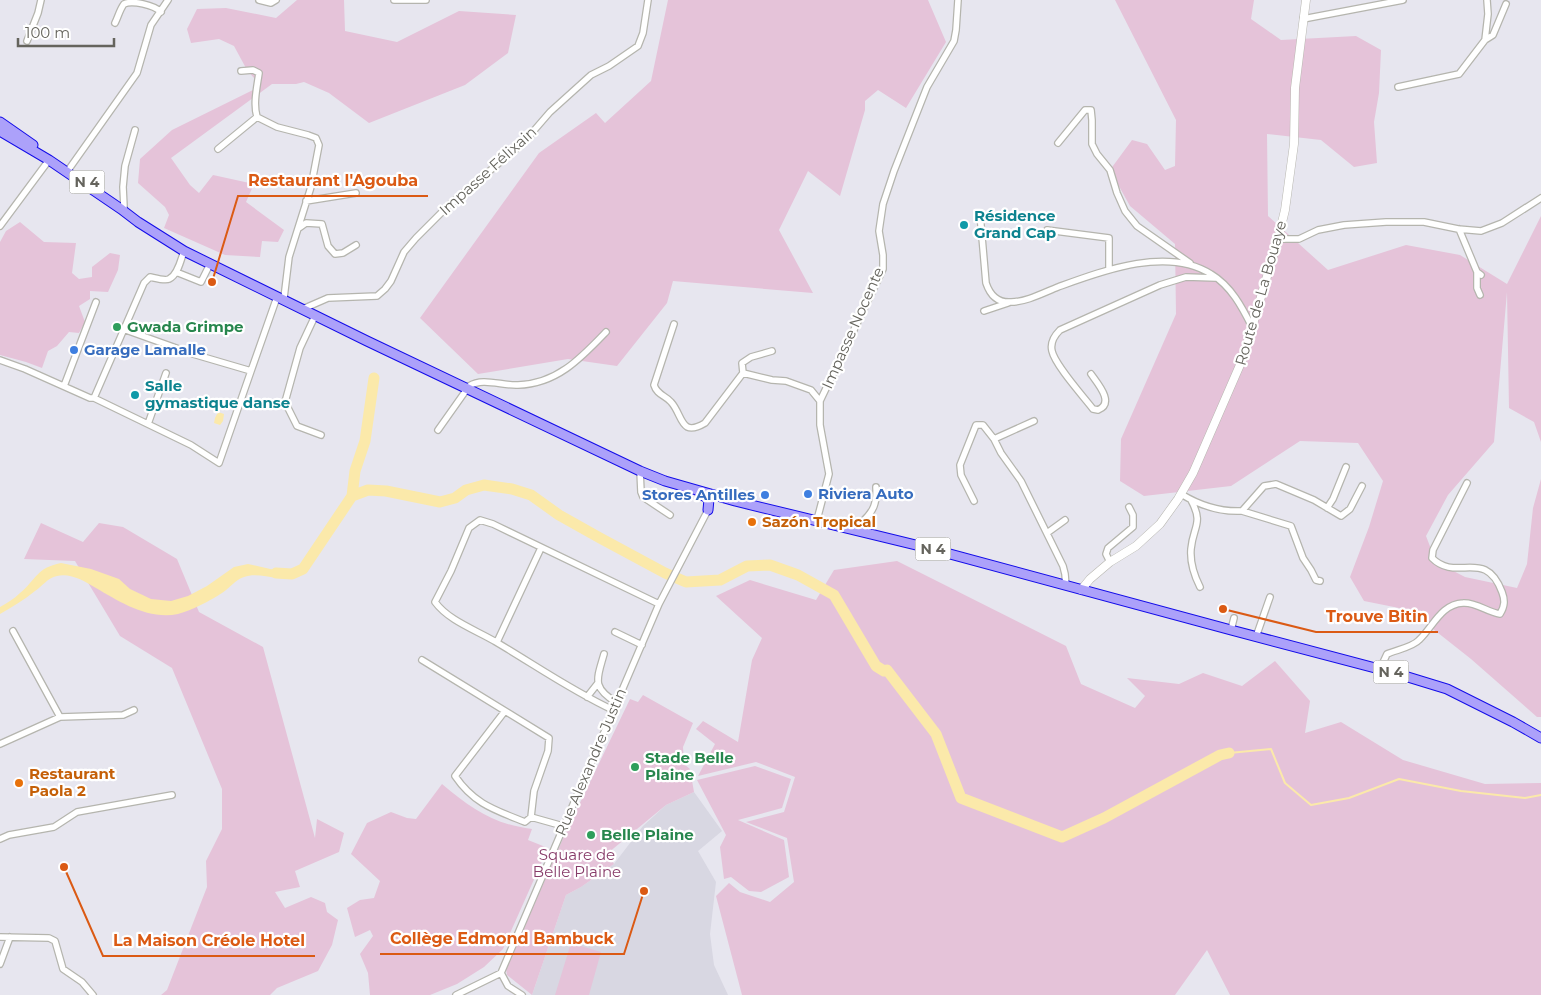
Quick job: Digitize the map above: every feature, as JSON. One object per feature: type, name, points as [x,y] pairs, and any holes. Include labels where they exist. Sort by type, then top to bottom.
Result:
[{"type":"highway","name":"N 4","points":[[0,122],[185,249],[315,316],[655,474],[799,517]]},
{"type":"highway","name":"N 4","points":[[0,131],[49,160],[138,222],[184,251],[640,471],[682,486],[735,501],[862,531],[1380,669],[1447,689],[1541,738]]},
{"type":"highway","points":[[682,486],[708,497],[708,510]]},
{"type":"highway","points":[[708,510],[716,500],[735,501]]},
{"type":"main road","name":"Route de La Bouaye","points":[[1081,590],[1090,579],[1110,562],[1136,546],[1154,529],[1181,494],[1194,473],[1244,358],[1278,239],[1291,173],[1294,144],[1295,88],[1306,0]]},
{"type":"street","points":[[27,42],[41,0]]},
{"type":"street","points":[[259,0],[271,3],[276,0]]},
{"type":"street","points":[[394,0],[426,0]]},
{"type":"street","name":"Impasse Félixain","points":[[305,308],[328,298],[377,296],[384,290],[391,281],[404,252],[449,205],[524,142],[550,112],[591,75],[609,66],[638,46],[643,33],[648,0]]},
{"type":"street","name":"Impasse Nocente","points":[[817,520],[828,474],[820,425],[820,401],[883,269],[880,231],[883,204],[927,87],[954,41],[958,0]]},
{"type":"street","points":[[1303,19],[1403,0]]},
{"type":"street","points":[[1485,40],[1488,14],[1487,0]]},
{"type":"street","points":[[115,22],[124,4],[129,1],[149,3],[161,12]]},
{"type":"street","points":[[69,169],[137,73],[151,25],[169,1]]},
{"type":"street","points":[[1398,87],[1459,74],[1485,40],[1493,35],[1506,4]]},
{"type":"street","points":[[241,71],[253,70],[259,73],[256,103],[257,117]]},
{"type":"street","points":[[1058,143],[1085,110],[1091,110],[1092,144],[1097,154],[1110,170],[1125,211],[1136,226],[1228,287],[1253,329]]},
{"type":"street","points":[[218,149],[257,117]]},
{"type":"street","points":[[0,360],[94,398],[190,445],[219,463],[251,370],[281,298],[289,257],[311,187],[319,145],[316,138],[277,127],[257,117]]},
{"type":"street","points":[[124,207],[125,166],[134,130]]},
{"type":"street","points":[[0,226],[49,160]]},
{"type":"street","points":[[306,201],[356,193]]},
{"type":"street","points":[[1278,239],[1299,240],[1318,230],[1386,222],[1424,222],[1459,230],[1481,231],[1502,224],[1541,198]]},
{"type":"street","points":[[980,214],[985,271],[989,292],[995,298],[1013,302]]},
{"type":"street","points":[[297,229],[306,223],[322,224],[328,246],[335,254],[343,253],[356,245]]},
{"type":"street","points":[[1047,230],[1109,238],[1109,269]]},
{"type":"street","points":[[1459,230],[1479,274],[1477,288],[1480,295]]},
{"type":"street","points":[[94,398],[146,279],[150,277],[168,280],[176,272],[184,251]]},
{"type":"street","points":[[984,311],[1030,298],[1109,269],[1147,262],[1192,264]]},
{"type":"street","points":[[176,272],[201,282],[210,264]]},
{"type":"street","points":[[1092,374],[1105,394],[1103,408],[1098,410],[1093,409],[1057,362],[1052,351],[1052,344],[1055,335],[1060,330],[1160,285],[1186,277],[1216,278]]},
{"type":"street","points":[[64,386],[96,302]]},
{"type":"street","points":[[315,316],[300,348],[285,402],[297,426],[321,435]]},
{"type":"street","points":[[674,324],[654,385],[656,391],[671,402],[685,426],[691,428],[705,423],[743,373],[742,363],[751,357],[772,351]]},
{"type":"street","points":[[123,329],[193,354],[251,370]]},
{"type":"street","points":[[438,430],[468,388],[479,381],[502,385],[520,385],[552,378],[573,365],[606,332]]},
{"type":"street","points":[[148,424],[166,373]]},
{"type":"street","points":[[743,373],[794,384],[811,390],[820,401]]},
{"type":"street","points":[[994,439],[1034,421]]},
{"type":"street","points":[[974,502],[961,475],[960,465],[976,425],[983,425],[1021,481],[1066,574],[1066,586]]},
{"type":"street","points":[[1327,508],[1333,499],[1346,467]]},
{"type":"street","points":[[640,471],[640,492],[643,497],[670,515]]},
{"type":"street","points":[[1380,669],[1387,654],[1418,642],[1434,621],[1449,607],[1463,603],[1477,605],[1500,614],[1504,608],[1505,600],[1495,577],[1485,568],[1452,567],[1436,562],[1432,558],[1434,550],[1467,483]]},
{"type":"street","points":[[1242,511],[1264,486],[1276,484],[1314,500],[1341,516],[1350,509],[1362,486]]},
{"type":"street","points":[[862,531],[862,522],[872,514],[876,487]]},
{"type":"street","points":[[1181,494],[1191,500],[1219,510],[1242,511],[1291,526],[1303,558],[1316,580],[1320,581]]},
{"type":"street","points":[[1191,500],[1198,517],[1191,549],[1194,576],[1200,586]]},
{"type":"street","points":[[1110,562],[1106,554],[1108,548],[1134,527],[1133,515],[1129,508]]},
{"type":"street","name":"Rue Alexandre Justin","points":[[501,973],[659,604],[708,510]]},
{"type":"street","points":[[613,710],[587,697],[497,642],[456,620],[439,608],[435,602],[470,528],[480,520],[493,524],[659,604]]},
{"type":"street","points":[[1047,533],[1065,520]]},
{"type":"street","points":[[497,642],[542,548]]},
{"type":"street","points":[[1256,637],[1270,597]]},
{"type":"street","points":[[1231,630],[1234,618]]},
{"type":"street","points":[[13,631],[60,717]]},
{"type":"street","points":[[615,632],[642,645]]},
{"type":"street","points":[[604,654],[598,687],[608,697],[617,702]]},
{"type":"street","points":[[422,660],[549,738],[548,751],[534,791],[531,817],[525,822],[476,800],[455,776],[505,711]]},
{"type":"street","points":[[587,697],[598,683]]},
{"type":"street","points":[[0,744],[60,717],[123,715],[134,710]]},
{"type":"street","points":[[0,839],[9,834],[54,827],[77,812],[172,795]]},
{"type":"street","points":[[531,817],[563,826]]},
{"type":"street","points":[[0,937],[49,938],[55,941],[63,970],[82,982],[93,995]]},
{"type":"street","points":[[0,964],[10,937]]},
{"type":"street","points":[[456,995],[501,973],[508,986],[522,995]]},
{"type":"shaded area","points":[[218,412],[224,414],[220,425],[214,423]]},
{"type":"shaded area","points":[[61,563],[91,569],[119,579],[130,589],[151,599],[171,601],[188,596],[207,586],[234,567],[248,564],[292,574],[280,577],[256,575],[244,577],[218,596],[201,605],[183,613],[167,615],[145,612],[115,599],[77,578],[62,575],[50,578],[27,597],[0,614],[0,607],[18,595],[42,571]]},
{"type":"shaded area","points":[[694,792],[722,831],[698,851],[716,882],[710,934],[714,965],[728,995],[532,995],[566,895],[614,864],[643,826],[666,805]]},
{"type":"green space","points":[[297,0],[344,0],[345,31],[397,42],[459,11],[516,15],[508,53],[465,85],[369,123],[329,93],[304,82],[272,84],[171,158],[190,185],[199,193],[213,175],[254,184],[246,202],[284,230],[278,242],[262,241],[260,257],[225,255],[164,228],[169,215],[165,207],[138,183],[140,159],[172,130],[261,86],[247,70],[234,46],[219,39],[191,43],[187,29],[197,9],[226,8],[276,18]]},
{"type":"green space","points":[[668,0],[928,0],[946,42],[906,108],[878,90],[865,101],[865,110],[840,196],[808,171],[779,230],[813,293],[673,281],[667,303],[617,366],[568,359],[478,374],[420,318],[539,153],[596,113],[605,123],[651,81]]},
{"type":"green space","points":[[1115,0],[1254,0],[1251,19],[1281,40],[1356,36],[1381,50],[1379,93],[1374,122],[1377,163],[1354,167],[1321,140],[1267,134],[1268,216],[1328,270],[1406,245],[1460,255],[1507,284],[1541,216],[1541,442],[1534,422],[1509,408],[1507,292],[1494,442],[1448,495],[1426,536],[1436,562],[1465,577],[1517,588],[1527,564],[1533,508],[1541,479],[1541,717],[1537,717],[1471,659],[1409,610],[1364,601],[1350,577],[1369,527],[1383,481],[1358,443],[1300,441],[1231,486],[1144,496],[1120,481],[1121,439],[1176,314],[1175,244],[1130,206],[1110,170],[1132,140],[1147,144],[1165,170],[1175,166],[1176,120]]},
{"type":"green space","points":[[20,222],[44,242],[76,243],[72,273],[79,279],[92,277],[92,267],[110,253],[120,255],[118,270],[108,292],[90,291],[90,299],[79,306],[85,322],[79,333],[69,332],[57,346],[48,351],[42,368],[0,355],[0,242],[6,231]]},
{"type":"green space","points":[[41,523],[83,542],[99,523],[123,527],[177,559],[199,612],[263,647],[315,838],[317,819],[344,833],[339,852],[295,871],[300,887],[275,892],[285,908],[311,897],[325,903],[327,912],[338,920],[332,945],[318,971],[277,988],[270,995],[161,995],[167,990],[207,887],[206,861],[222,829],[222,789],[172,668],[120,636],[75,561],[24,559]]},
{"type":"green space","points":[[897,561],[1066,646],[1081,684],[1135,708],[1145,696],[1127,678],[1179,684],[1203,673],[1242,686],[1275,661],[1310,701],[1305,733],[1341,722],[1403,760],[1485,784],[1541,783],[1541,995],[1230,995],[1207,950],[1175,995],[742,995],[716,896],[729,883],[740,892],[770,902],[794,882],[787,838],[746,822],[784,812],[795,777],[756,762],[698,776],[715,744],[696,729],[703,721],[738,742],[752,660],[762,638],[716,596],[750,580],[816,600],[834,570]]},
{"type":"green space","name":"Square de Belle Plaine","points":[[643,695],[693,723],[683,747],[684,764],[690,769],[694,792],[666,805],[608,853],[614,864],[566,895],[532,995],[507,975],[506,969],[565,834],[630,699],[638,702]]},
{"type":"green space","points":[[755,766],[791,779],[782,808],[738,820],[784,840],[789,877],[761,892],[749,891],[731,877],[724,879],[720,847],[726,835],[697,780]]},
{"type":"green space","points":[[442,784],[473,808],[494,819],[518,827],[532,829],[528,840],[548,848],[503,949],[484,967],[457,984],[430,995],[370,995],[368,973],[360,954],[373,936],[370,930],[355,937],[347,908],[360,900],[374,898],[380,881],[351,854],[367,823],[391,812],[416,819]]},
{"type":"green space","points":[[571,943],[601,952],[589,995],[555,995]]},
{"type":"waterway","points":[[352,496],[355,471],[365,441],[374,378]]},
{"type":"waterway","points":[[276,573],[292,574],[303,569],[352,496],[368,490],[386,491],[440,502],[455,498],[466,490],[484,485],[512,489],[531,495],[559,515],[665,573],[686,582],[720,580],[747,566],[770,565],[798,575],[834,595],[876,666],[884,671],[887,670],[936,734],[961,798],[1062,837],[1104,818],[1220,755],[1229,753]]},
{"type":"waterway","points":[[1229,753],[1271,749],[1285,783],[1311,805],[1349,798],[1399,779],[1461,791],[1525,798],[1541,795]]},
{"type":"place","name":"Résidence Grand Cap","points":[[964,225]]},
{"type":"place","name":"Restaurant l'Agouba","points":[[212,282]]},
{"type":"place","name":"Gwada Grimpe","points":[[117,327]]},
{"type":"place","name":"Garage Lamalle","points":[[74,350]]},
{"type":"place","name":"Salle gymastique danse","points":[[135,395]]},
{"type":"place","name":"Riviera Auto","points":[[808,494]]},
{"type":"place","name":"Stores Antilles","points":[[765,495]]},
{"type":"place","name":"Sazón Tropical","points":[[752,522]]},
{"type":"place","name":"Trouve Bitin","points":[[1223,609]]},
{"type":"place","name":"Stade Belle Plaine","points":[[635,767]]},
{"type":"place","name":"Restaurant Paola 2","points":[[19,783]]},
{"type":"place","name":"Belle Plaine","points":[[591,835]]},
{"type":"place","name":"La Maison Créole Hotel","points":[[64,867]]},
{"type":"place","name":"Collège Edmond Bambuck","points":[[644,891]]}]
